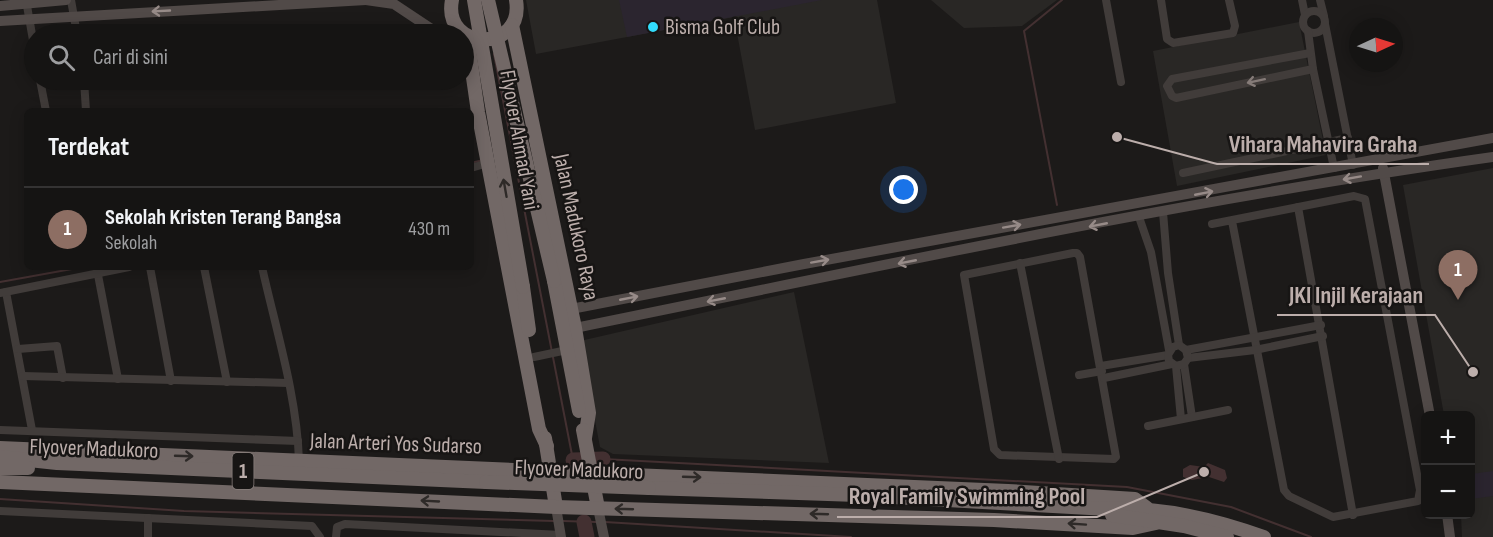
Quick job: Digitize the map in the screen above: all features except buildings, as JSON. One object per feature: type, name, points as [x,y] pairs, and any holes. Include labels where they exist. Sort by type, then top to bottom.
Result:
[{"type":"highway","points":[[452,0],[452,14],[458,24]]},
{"type":"highway","name":"Flyover Ahmad Yani","points":[[474,0],[537,356]]},
{"type":"highway","name":"Flyover Ahmad Yani","points":[[488,0],[554,281]]},
{"type":"highway","points":[[474,37],[496,38],[512,25],[517,11],[516,0]]},
{"type":"highway","name":"Jalan Madukoro Raya","points":[[512,25],[575,328],[589,413],[585,441]]},
{"type":"highway","points":[[474,82],[539,429],[547,446]]},
{"type":"highway","name":"Jalan Madukoro Raya","points":[[554,281],[564,351],[600,513]]},
{"type":"highway","points":[[537,356],[557,512]]},
{"type":"highway","name":"Jalan Arteri Yos Sudarso","points":[[0,448],[1008,490],[1135,499],[1147,508]]},
{"type":"highway","name":"Flyover Madukoro","points":[[0,457],[57,463],[486,485]]},
{"type":"highway","name":"Flyover Madukoro","points":[[0,468],[857,500],[1085,513],[1156,523]]},
{"type":"highway","points":[[0,482],[557,512],[984,519],[1133,528],[1156,523]]},
{"type":"highway","name":"Flyover Madukoro","points":[[649,491],[857,495],[1108,509],[1147,508]]},
{"type":"highway","name":"1","points":[[1147,508],[1198,517],[1264,537]]},
{"type":"highway","name":"1","points":[[1156,523],[1184,526],[1227,537]]},
{"type":"street","points":[[0,6],[66,0]]},
{"type":"street","points":[[71,0],[75,24]]},
{"type":"street","points":[[0,21],[366,0],[394,4],[424,24]]},
{"type":"street","points":[[1106,0],[1121,82]]},
{"type":"street","points":[[1161,0],[1167,39],[1173,43],[1233,33],[1235,26],[1229,0]]},
{"type":"street","points":[[1302,0],[1304,24],[1308,31],[1313,69],[1334,168]]},
{"type":"street","points":[[1320,0],[1353,165]]},
{"type":"street","points":[[26,2],[30,24]]},
{"type":"street","points":[[1305,15],[1312,10],[1325,20]]},
{"type":"street","points":[[1308,31],[1320,31],[1325,20]]},
{"type":"street","points":[[1310,53],[1172,79],[1167,86],[1172,96],[1176,98],[1313,69]]},
{"type":"street","points":[[42,90],[45,108]]},
{"type":"street","points":[[85,90],[86,108]]},
{"type":"street","points":[[1183,173],[1348,138]]},
{"type":"street","points":[[571,309],[828,259],[1493,138]]},
{"type":"street","points":[[474,166],[487,157]]},
{"type":"street","points":[[575,328],[1163,212],[1384,172],[1493,157]]},
{"type":"street","points":[[1382,159],[1429,411]]},
{"type":"street","points":[[1212,224],[1232,220],[1354,196],[1363,196],[1420,490],[1421,498],[1415,502],[1333,517],[1289,496],[1284,490],[1255,350],[1232,220]]},
{"type":"street","points":[[1298,207],[1323,336],[1353,515]]},
{"type":"street","points":[[1163,212],[1168,273],[1192,417]]},
{"type":"street","points":[[1139,217],[1150,250],[1168,352]]},
{"type":"street","points":[[1150,250],[1166,247]]},
{"type":"street","points":[[1078,254],[1102,372],[1115,459],[1002,456],[994,449],[963,276],[968,273],[1020,263],[1078,254]]},
{"type":"street","points":[[1020,263],[1059,459]]},
{"type":"street","points":[[32,430],[18,349],[3,292],[117,270]]},
{"type":"street","points":[[151,270],[171,381]]},
{"type":"street","points":[[205,270],[227,382]]},
{"type":"street","points":[[263,270],[288,383],[298,441],[299,461]]},
{"type":"street","points":[[1155,276],[1168,273]]},
{"type":"street","points":[[98,275],[118,379]]},
{"type":"street","points":[[1102,372],[1168,352],[1181,358],[1253,338],[1321,325]]},
{"type":"street","points":[[1079,375],[1181,358],[1255,350],[1323,336]]},
{"type":"street","points":[[18,349],[57,346],[63,378]]},
{"type":"street","points":[[537,356],[564,351]]},
{"type":"street","points":[[1168,352],[1181,358]]},
{"type":"street","points":[[1181,358],[1181,419]]},
{"type":"street","points":[[23,376],[288,383]]},
{"type":"street","points":[[1148,426],[1228,410]]},
{"type":"street","points":[[0,430],[298,441]]},
{"type":"street","points":[[0,511],[312,526],[320,537]]},
{"type":"street","points":[[336,537],[336,529],[345,524],[560,535],[557,512]]},
{"type":"street","name":"Jalan Madukoro Raya","points":[[600,513],[604,537]]},
{"type":"street","points":[[148,518],[148,537]]},
{"type":"street","points":[[1448,519],[1450,537]]},
{"type":"shaded area","points":[[526,0],[877,0],[896,103],[755,130],[734,17],[536,54]]},
{"type":"shaded area","name":"Bisma Golf Club","points":[[619,0],[822,0],[627,37]]},
{"type":"shaded area","points":[[931,0],[1057,0],[1022,26],[964,28]]},
{"type":"shaded area","points":[[1299,22],[1326,155],[1177,186],[1153,51]]},
{"type":"shaded area","points":[[1493,168],[1493,537],[1462,537],[1461,519],[1475,519],[1475,411],[1443,411],[1403,185]]},
{"type":"shaded area","points":[[794,292],[829,463],[613,454],[600,447],[580,341]]},
{"type":"shaded area","points":[[1208,463],[1225,470],[1227,478],[1224,482],[1209,477],[1192,480],[1183,477],[1183,469],[1190,465],[1204,467]]},
{"type":"shaded area","points":[[1493,471],[1493,496],[1475,498],[1475,473]]},
{"type":"waterway","points":[[1057,205],[1024,31],[1062,0]]},
{"type":"waterway","points":[[494,54],[573,460]]},
{"type":"waterway","points":[[474,162],[483,160]]},
{"type":"waterway","points":[[0,282],[66,270]]},
{"type":"waterway","points":[[603,459],[1127,487],[1231,507],[1311,537]]},
{"type":"waterway","points":[[573,460],[603,459]]},
{"type":"waterway","points":[[0,499],[184,511],[554,521]]},
{"type":"waterway","points":[[563,521],[596,522]]},
{"type":"waterway","points":[[584,522],[587,537]]},
{"type":"waterway","points":[[605,522],[851,537]]},
{"type":"place","name":"Bisma Golf Club","points":[[653,27]]},
{"type":"place","name":"Vihara Mahavira Graha","points":[[1117,137]]},
{"type":"place","name":"Sekolah Kristen Terang Bangsa","points":[[1458,300]]},
{"type":"place","name":"JKI Injil Kerajaan","points":[[1473,372]]},
{"type":"place","name":"Royal Family Swimming Pool","points":[[1204,472]]}]
